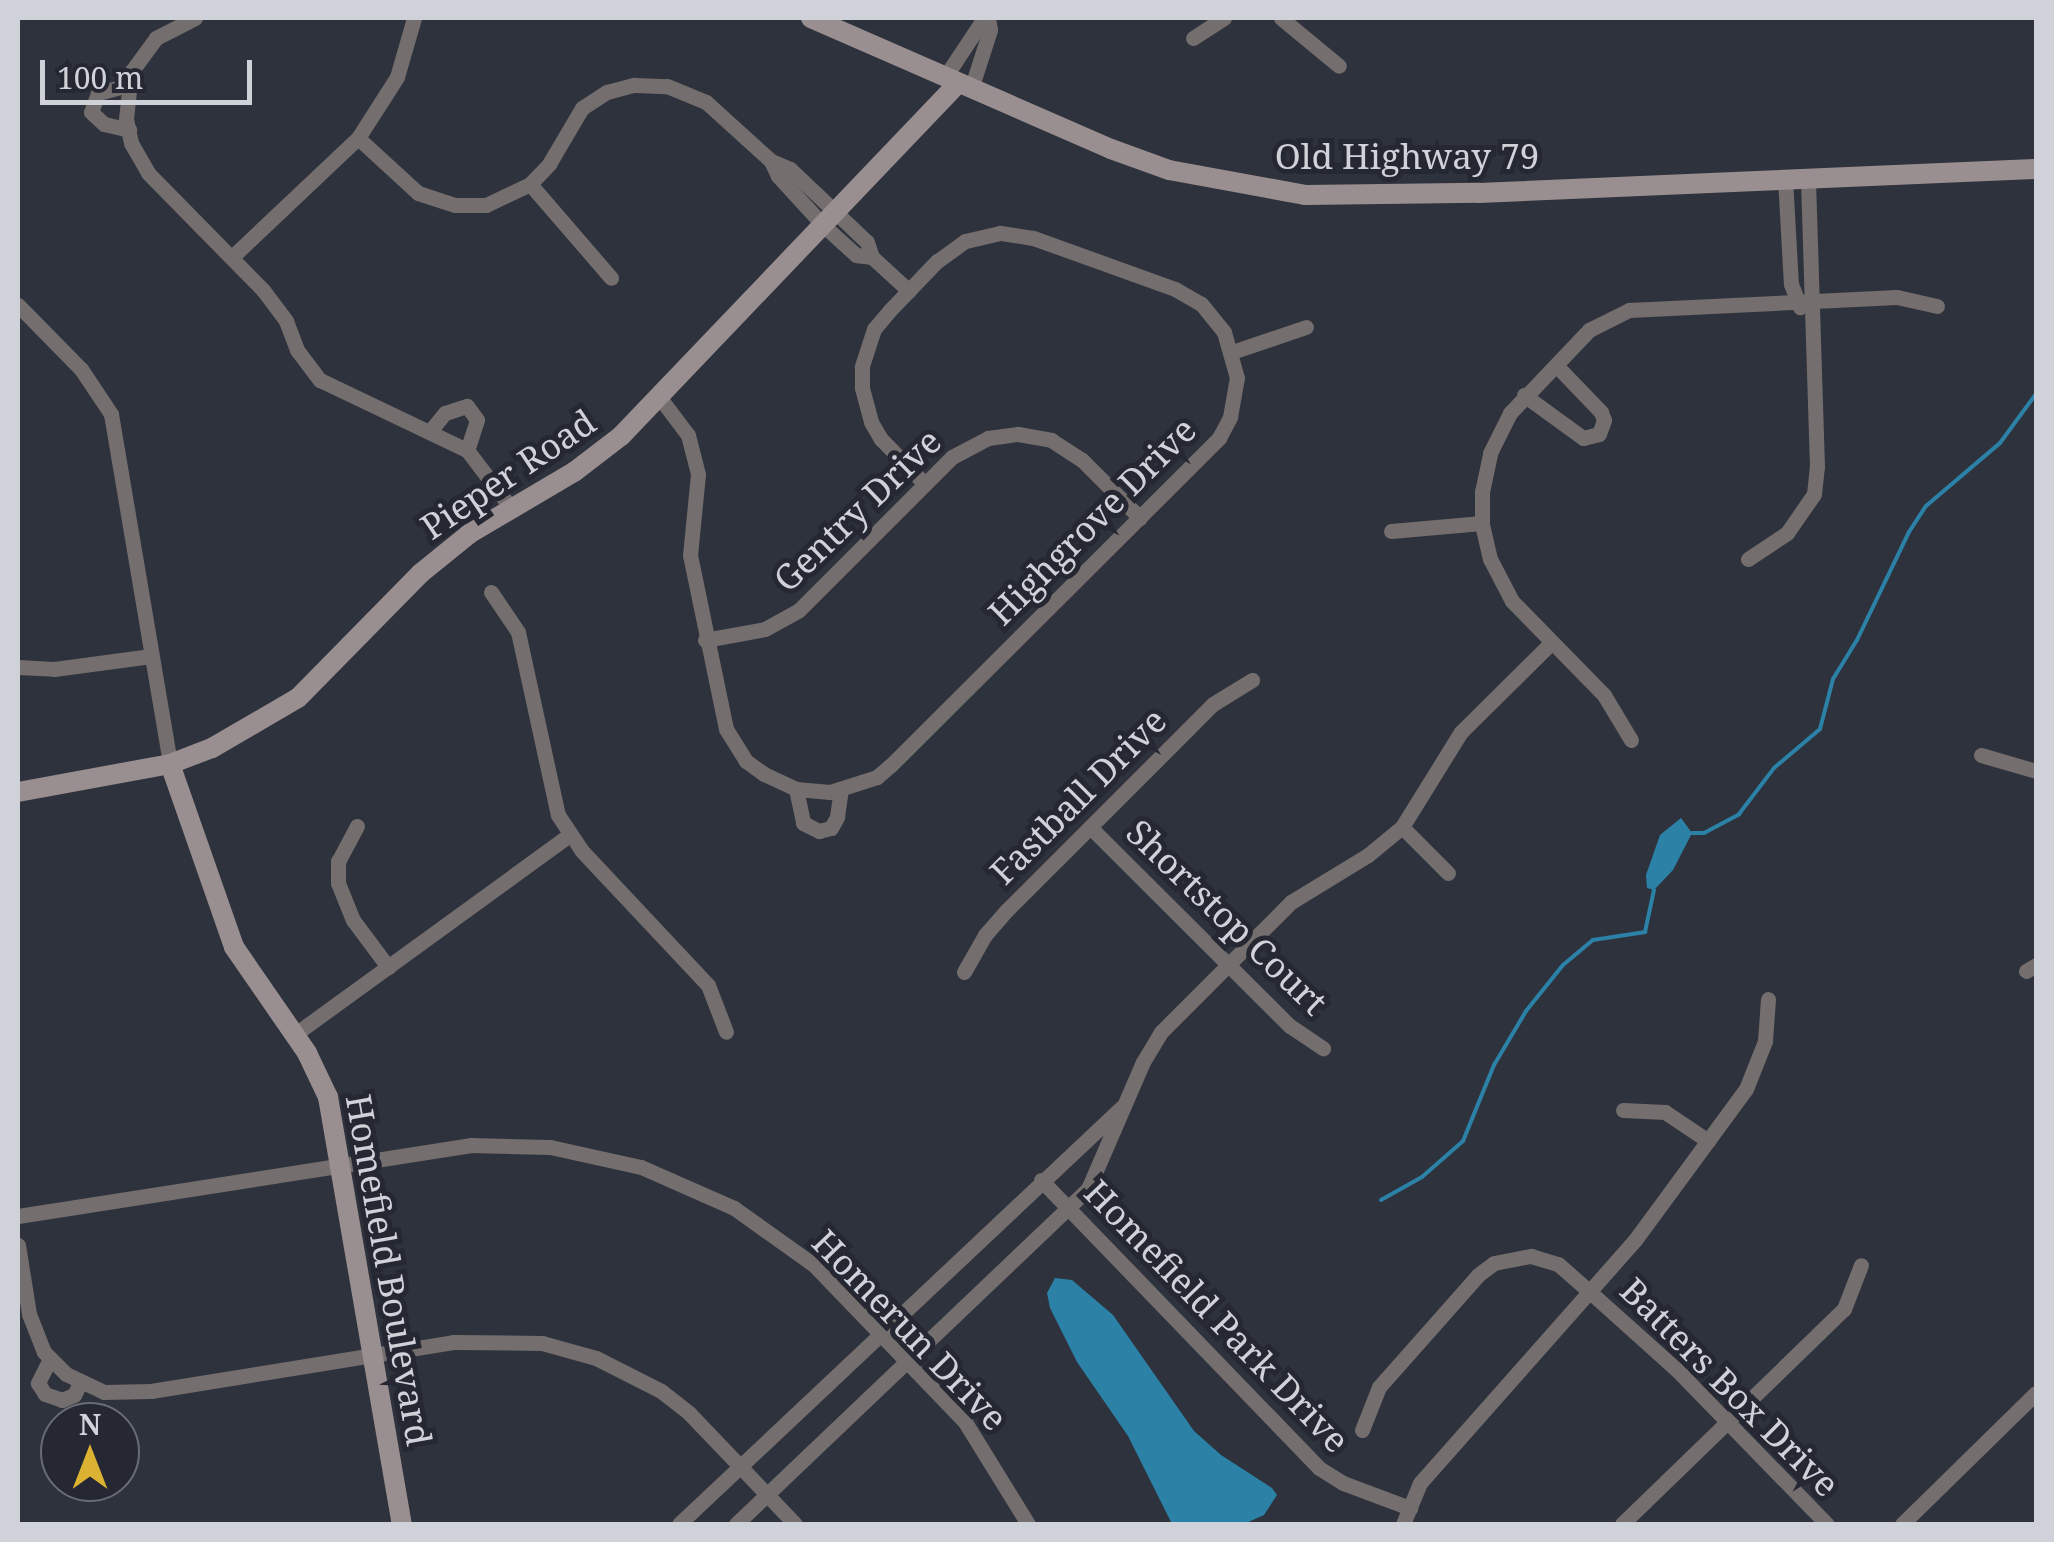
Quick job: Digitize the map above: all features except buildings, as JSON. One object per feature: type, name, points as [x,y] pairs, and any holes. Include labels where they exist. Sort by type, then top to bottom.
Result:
[{"type":"street","points":[[195,18],[156,38],[131,72],[124,106],[128,130],[148,173],[276,307],[297,350],[320,380],[467,450],[510,508]]},
{"type":"street","points":[[232,257],[358,138],[397,77],[414,18]]},
{"type":"street","name":"Old Highway 79","points":[[811,18],[1169,170],[1305,195],[1479,193],[2036,169]]},
{"type":"street","points":[[958,83],[986,18]]},
{"type":"street","points":[[958,83],[990,30],[986,18]]},
{"type":"street","points":[[1194,38],[1224,18]]},
{"type":"street","points":[[1281,18],[1339,66]]},
{"type":"street","name":"Pieper Road","points":[[18,792],[170,764],[212,748],[298,698],[421,573],[510,508],[574,472],[621,436],[958,83]]},
{"type":"street","points":[[128,85],[98,93],[91,112],[104,124],[128,130]]},
{"type":"street","points":[[358,138],[418,192],[438,201],[486,204],[530,184],[549,164],[582,108],[607,92],[634,85],[667,86],[690,92],[771,161],[790,170],[829,218],[867,242],[872,258],[908,291]]},
{"type":"street","points":[[1748,560],[1787,532],[1814,494],[1817,446],[1808,177]]},
{"type":"street","points":[[1785,178],[1792,284],[1810,326]]},
{"type":"street","points":[[530,184],[611,278]]},
{"type":"street","points":[[924,483],[881,439],[862,388],[862,367],[874,329],[937,261],[965,241],[985,234],[1016,234],[1175,288],[1216,320],[1232,352],[1306,328]]},
{"type":"street","points":[[1631,740],[1604,695],[1512,602],[1499,580],[1482,523],[1482,492],[1490,452],[1524,395],[1589,330],[1629,310],[1897,296],[1937,306]]},
{"type":"street","points":[[18,305],[81,369],[111,414],[170,764]]},
{"type":"street","name":"Highgrove Drive","points":[[660,398],[688,435],[698,474],[690,555],[720,708],[733,743],[764,774],[796,789],[841,790],[877,777],[891,765],[1219,438],[1234,405],[1237,378],[1232,352]]},
{"type":"street","points":[[1524,395],[1583,438],[1599,434],[1604,420],[1601,412],[1556,364]]},
{"type":"street","points":[[431,430],[446,413],[467,406],[478,420],[467,450]]},
{"type":"street","name":"Gentry Drive","points":[[706,640],[765,628],[799,610],[924,483],[972,443],[1004,434],[1051,440],[1082,460],[1140,518]]},
{"type":"street","points":[[1391,531],[1482,523]]},
{"type":"street","points":[[491,592],[518,632],[558,816],[569,834],[708,985],[726,1032]]},
{"type":"street","points":[[736,1524],[1088,1189],[1150,1046],[1291,902],[1368,855],[1402,827],[1462,732],[1551,643]]},
{"type":"street","points":[[18,667],[54,669],[152,656]]},
{"type":"street","name":"Fastball Drive","points":[[964,972],[984,935],[1090,827],[1213,704],[1252,680]]},
{"type":"street","points":[[1980,754],[2036,771]]},
{"type":"street","name":"Homefield Boulevard","points":[[170,764],[219,914],[250,976],[294,1035],[328,1097],[343,1162],[402,1524]]},
{"type":"street","points":[[796,789],[803,823],[819,831],[831,828],[838,817],[841,790]]},
{"type":"street","points":[[357,826],[338,861],[338,883],[353,920],[388,967]]},
{"type":"street","name":"Shortstop Court","points":[[1090,827],[1290,1026],[1323,1048]]},
{"type":"street","points":[[1402,827],[1448,872]]},
{"type":"street","points":[[294,1035],[569,834]]},
{"type":"street","points":[[1402,1524],[1432,1468],[1636,1240],[1708,1140],[1756,1066],[1765,1040],[1768,999]]},
{"type":"street","points":[[679,1524],[1128,1101]]},
{"type":"street","points":[[1623,1110],[1665,1112],[1708,1140]]},
{"type":"street","name":"Homerun Drive","points":[[18,1216],[432,1148],[509,1145],[578,1152],[641,1167],[686,1184],[774,1233],[814,1265],[882,1332],[973,1433],[1028,1524]]},
{"type":"street","name":"Homefield Park Drive","points":[[1042,1180],[1318,1468],[1343,1484],[1410,1508]]},
{"type":"street","points":[[18,1245],[23,1315],[50,1359],[80,1383],[124,1394],[374,1354],[498,1340],[571,1349],[626,1370],[661,1391],[795,1524]]},
{"type":"street","name":"Batters Box Drive","points":[[1362,1430],[1388,1376],[1478,1275],[1494,1262],[1531,1256],[1546,1259],[1590,1292],[1728,1422],[1827,1524]]},
{"type":"street","points":[[1622,1524],[1844,1309],[1861,1265]]},
{"type":"street","points":[[50,1359],[38,1383],[44,1394],[62,1400],[74,1395],[80,1383]]},
{"type":"street","points":[[1902,1524],[2036,1393]]},
{"type":"water","points":[[1681,818],[1692,833],[1673,870],[1654,890],[1647,888],[1646,875],[1660,835]]},
{"type":"water","points":[[1055,1278],[1072,1280],[1113,1315],[1194,1431],[1221,1455],[1272,1488],[1277,1495],[1264,1515],[1244,1524],[1172,1524],[1128,1436],[1077,1362],[1050,1308],[1047,1293]]},
{"type":"waterway","points":[[1692,833],[1704,833],[1739,814],[1774,768],[1820,729],[1833,679],[1857,640],[1909,532],[1926,506],[2000,443],[2036,394]]},
{"type":"waterway","points":[[1381,1200],[1422,1177],[1463,1141],[1494,1065],[1526,1011],[1563,965],[1593,940],[1645,932],[1654,890]]}]
